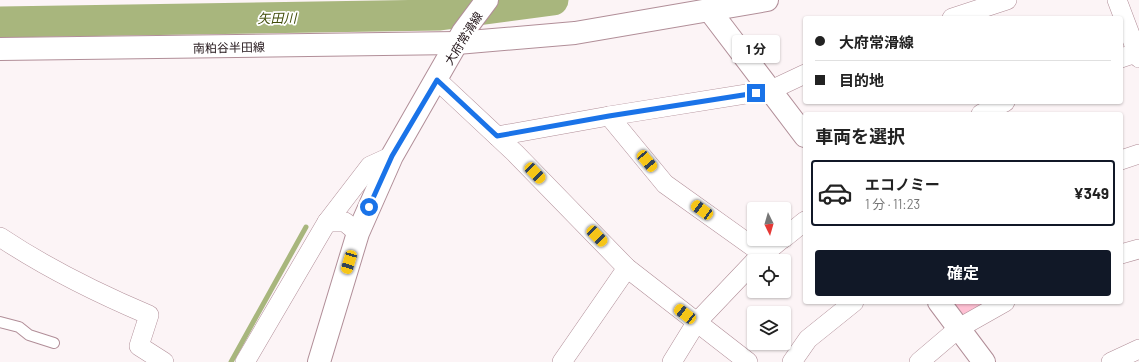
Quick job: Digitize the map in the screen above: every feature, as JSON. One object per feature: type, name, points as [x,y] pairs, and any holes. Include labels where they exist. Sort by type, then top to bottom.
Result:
[{"type":"main road","name":"大府常滑線","points":[[319,362],[358,232],[392,156],[460,38],[487,0]]},
{"type":"main road","name":"南粕谷半田線","points":[[0,49],[460,38],[575,33],[767,0]]},
{"type":"main road","points":[[710,11],[803,133]]},
{"type":"main road","points":[[941,304],[984,362]]},
{"type":"street","points":[[958,16],[1007,0]]},
{"type":"street","points":[[1117,0],[1122,16]]},
{"type":"street","points":[[1123,19],[1134,55]]},
{"type":"street","points":[[497,136],[770,90],[803,75]]},
{"type":"street","points":[[437,80],[497,136],[627,268],[748,362]]},
{"type":"street","points":[[985,112],[1001,104]]},
{"type":"street","points":[[609,116],[665,184],[751,254]]},
{"type":"street","points":[[1123,159],[1139,154]]},
{"type":"street","points":[[245,362],[326,222],[370,166],[392,156]]},
{"type":"street","points":[[326,222],[345,222],[358,232]]},
{"type":"street","points":[[791,232],[803,223]]},
{"type":"street","points":[[0,237],[28,256],[94,292],[150,315],[139,346],[164,362]]},
{"type":"street","points":[[763,254],[773,246]]},
{"type":"street","points":[[1123,253],[1139,249]]},
{"type":"street","points":[[562,362],[627,268]]},
{"type":"street","points":[[672,362],[696,323],[747,269]]},
{"type":"street","points":[[792,362],[808,339],[852,304]]},
{"type":"street","points":[[919,362],[959,328],[1001,304]]},
{"type":"street","points":[[1111,362],[1139,349]]},
{"type":"lane","points":[[0,322],[19,327],[29,336],[54,343]]},
{"type":"shaded area","points":[[941,304],[1001,304],[959,328]]},
{"type":"waterway","name":"矢田川","points":[[0,22],[440,15],[553,0]]},
{"type":"waterway","points":[[231,362],[306,227]]},
{"type":"route","points":[[369,207],[392,156],[437,80],[497,136],[609,116],[756,93]]}]
